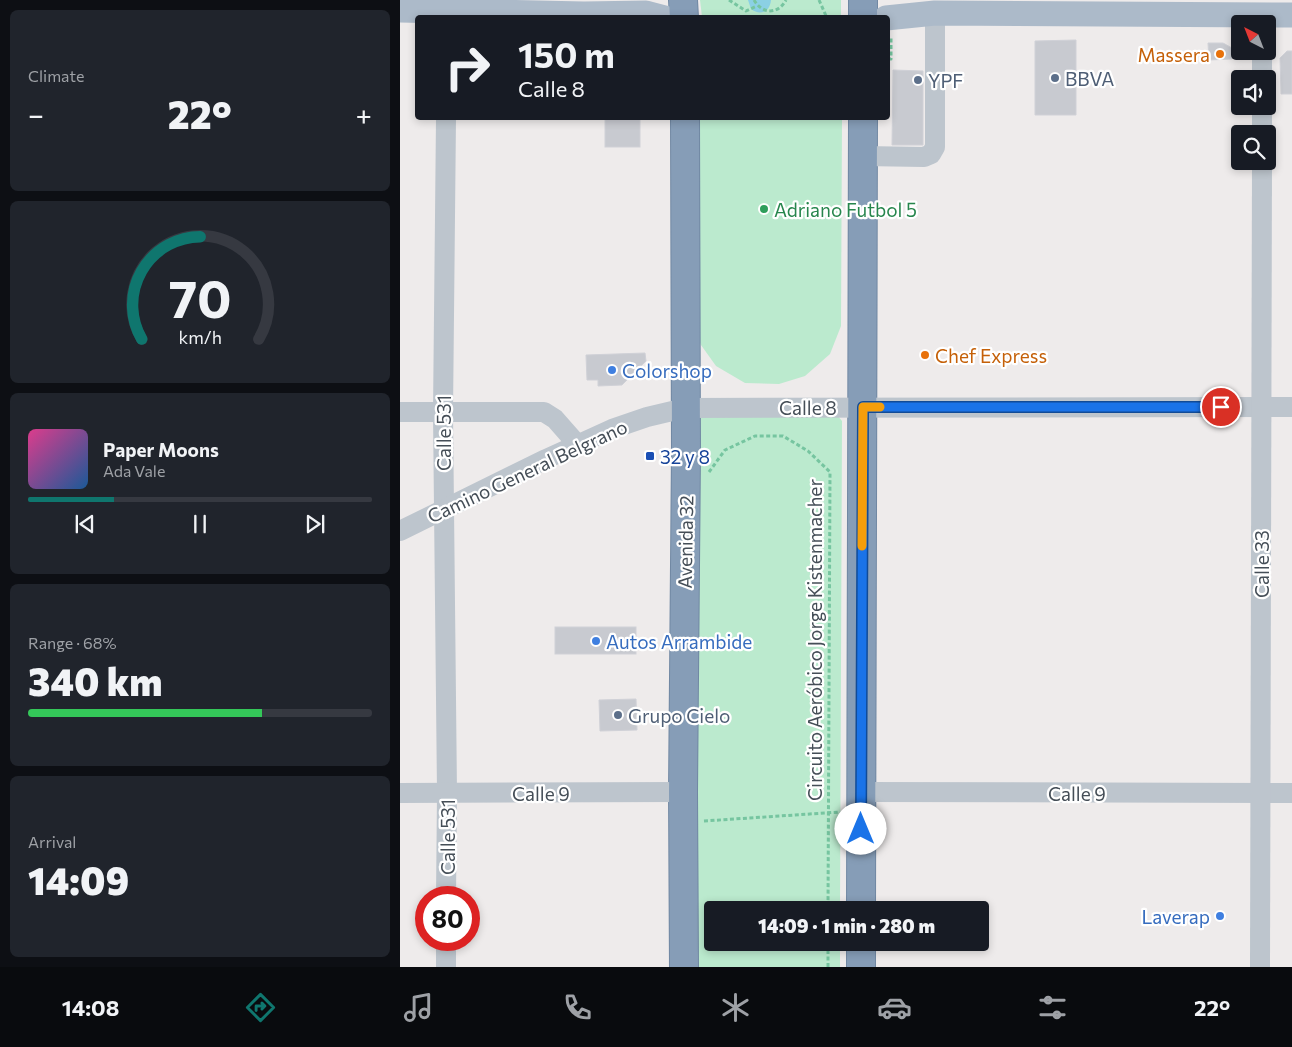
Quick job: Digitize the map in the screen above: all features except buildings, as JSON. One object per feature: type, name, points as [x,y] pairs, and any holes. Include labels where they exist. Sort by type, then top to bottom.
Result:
[{"type":"highway","points":[[683,0],[684,15]]},
{"type":"highway","points":[[863,0],[863,15]]},
{"type":"highway","name":"Avenida 32","points":[[684,120],[684,967]]},
{"type":"highway","points":[[861,901],[863,120]]},
{"type":"highway","points":[[861,951],[861,967]]},
{"type":"main road","points":[[400,10],[561,15]]},
{"type":"main road","points":[[605,15],[646,13],[654,15]]},
{"type":"main road","points":[[890,18],[935,13],[1262,13],[1292,15]]},
{"type":"street","points":[[863,156],[924,157],[931,154],[935,148],[935,13]]},
{"type":"street","name":"Calle 531","points":[[446,120],[443,413],[446,886]]},
{"type":"street","name":"Calle 33","points":[[1260,967],[1262,170]]},
{"type":"street","name":"Calle 8","points":[[685,408],[1292,406]]},
{"type":"street","name":"Camino General Belgrano","points":[[400,531],[577,444],[647,416],[685,408]]},
{"type":"street","points":[[400,412],[544,412],[555,419],[577,444]]},
{"type":"street","name":"Calle 9","points":[[400,793],[683,792]]},
{"type":"street","name":"Calle 9","points":[[861,802],[1292,793]]},
{"type":"street","points":[[446,951],[446,967]]},
{"type":"path","points":[[729,0],[746,11],[757,6]]},
{"type":"path","points":[[754,0],[757,6],[769,12],[780,8],[786,0]]},
{"type":"path","points":[[819,0],[826,15]]},
{"type":"path","name":"Circuito Aeróbico Jorge Kistenmacher","points":[[706,476],[725,450],[755,436],[783,436],[808,451],[830,472],[828,901]]},
{"type":"path","points":[[706,821],[828,812],[861,802]]},
{"type":"path","points":[[706,811],[706,831]]},
{"type":"path","points":[[828,951],[828,967]]},
{"type":"green space","points":[[700,0],[841,0],[841,15],[702,15]]},
{"type":"green space","points":[[694,120],[842,120],[841,326],[830,354],[805,376],[779,384],[745,383],[716,366],[701,345],[695,329]]},
{"type":"green space","points":[[837,415],[842,421],[840,901],[704,901],[704,951],[840,951],[840,967],[694,967],[698,416]]},
{"type":"water","points":[[748,0],[771,0],[767,10],[758,12],[751,9]]},
{"type":"slow traffic","points":[[862,546],[863,407],[880,407]]},
{"type":"place","name":"Massera","points":[[1220,54]]},
{"type":"place","name":"BBVA","points":[[1055,78]]},
{"type":"place","name":"YPF","points":[[918,80]]},
{"type":"place","name":"Adriano Futbol 5","points":[[764,209]]},
{"type":"place","name":"Chef Express","points":[[925,355]]},
{"type":"place","name":"Colorshop","points":[[612,370]]},
{"type":"place","name":"32 y 8","points":[[650,456]]},
{"type":"place","name":"Autos Arrambide","points":[[596,641]]},
{"type":"place","name":"Grupo Cielo","points":[[618,715]]},
{"type":"place","name":"Laverap","points":[[1220,916]]},
{"type":"route","points":[[861,829],[863,407],[1221,407]]}]
